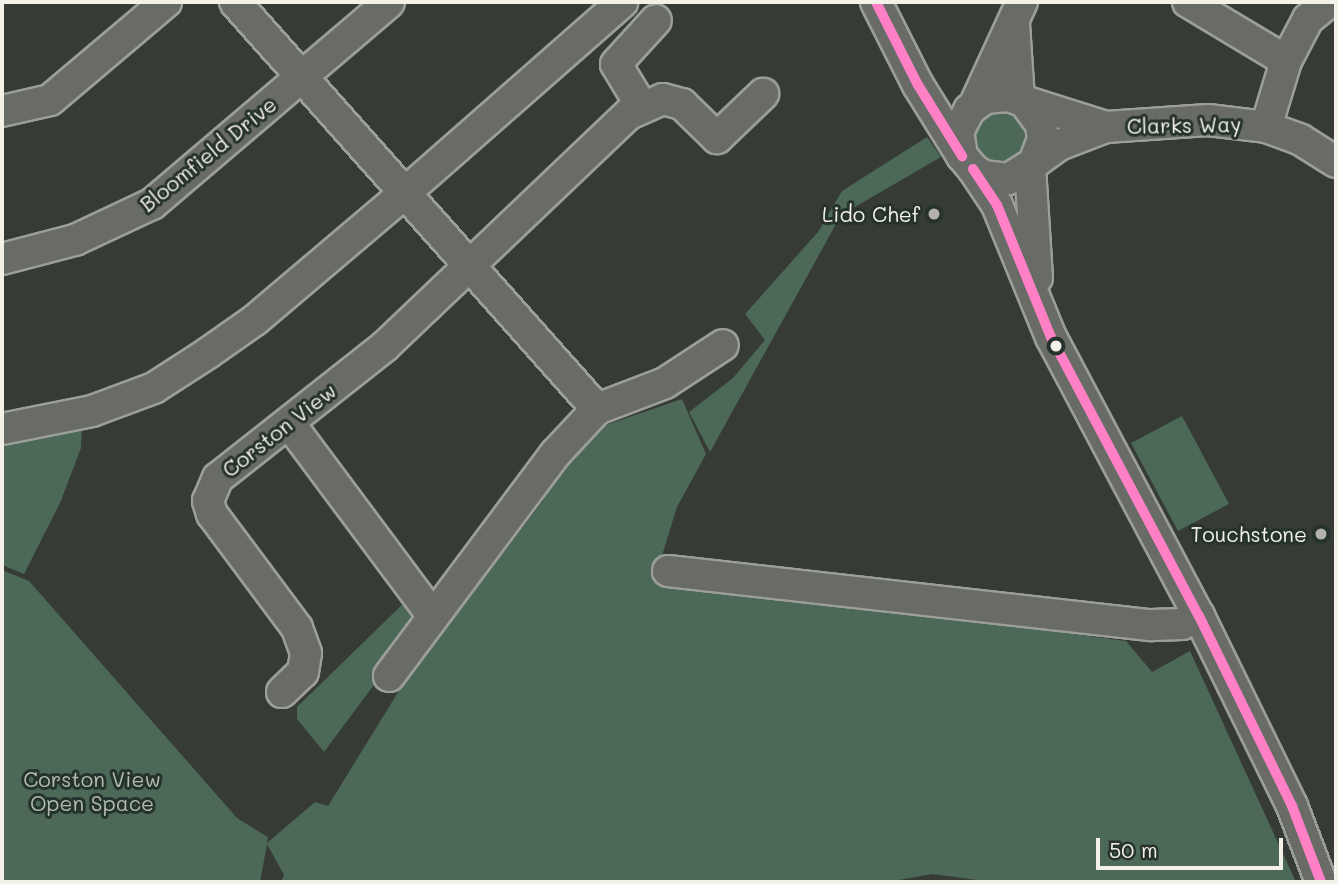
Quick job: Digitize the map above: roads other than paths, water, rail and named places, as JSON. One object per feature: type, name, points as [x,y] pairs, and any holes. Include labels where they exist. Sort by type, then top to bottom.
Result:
[{"type":"street","points":[[2,111],[50,100],[166,2]]},
{"type":"street","points":[[235,2],[597,409]]},
{"type":"street","name":"Bloomfield Drive","points":[[2,259],[75,240],[152,204],[389,2]]},
{"type":"street","points":[[2,429],[92,411],[154,388],[255,320],[406,192],[622,2]]},
{"type":"street","points":[[876,2],[896,36],[918,85],[997,205],[1051,337],[1199,616],[1292,806],[1321,882]]},
{"type":"street","points":[[1188,2],[1286,61]]},
{"type":"street","points":[[1266,127],[1286,61],[1308,19],[1329,2]]},
{"type":"street","points":[[1018,9],[1023,102],[1041,125],[1043,139],[1032,165],[1037,278],[1051,337]]},
{"type":"street","points":[[1018,9],[958,132],[968,163],[996,179],[1008,179],[1032,165]]},
{"type":"street","points":[[642,107],[617,64],[656,20]]},
{"type":"street","points":[[896,36],[933,82],[972,107]]},
{"type":"street","name":"Corston View","points":[[282,692],[303,673],[306,653],[297,628],[212,514],[208,501],[218,478],[385,346],[471,268],[629,114],[663,99],[682,104],[717,138],[763,94]]},
{"type":"street","points":[[972,107],[996,95],[1023,102]]},
{"type":"street","name":"Clarks Way","points":[[1023,102],[1106,127]]},
{"type":"street","name":"Clarks Way","points":[[1032,165],[1059,145],[1106,127],[1217,120],[1266,127],[1301,140],[1336,162]]},
{"type":"street","points":[[389,676],[432,615],[556,453],[597,409],[666,383],[723,345]]},
{"type":"street","points":[[289,423],[432,615]]},
{"type":"street","points":[[668,571],[1153,625],[1182,624],[1199,616]]},
{"type":"place","name":"Lido Chef","points":[[934,214]]},
{"type":"place","name":"Touchstone","points":[[1321,534]]},
{"type":"park label","name":"Corston View Open Space","points":[[92,791]]}]
